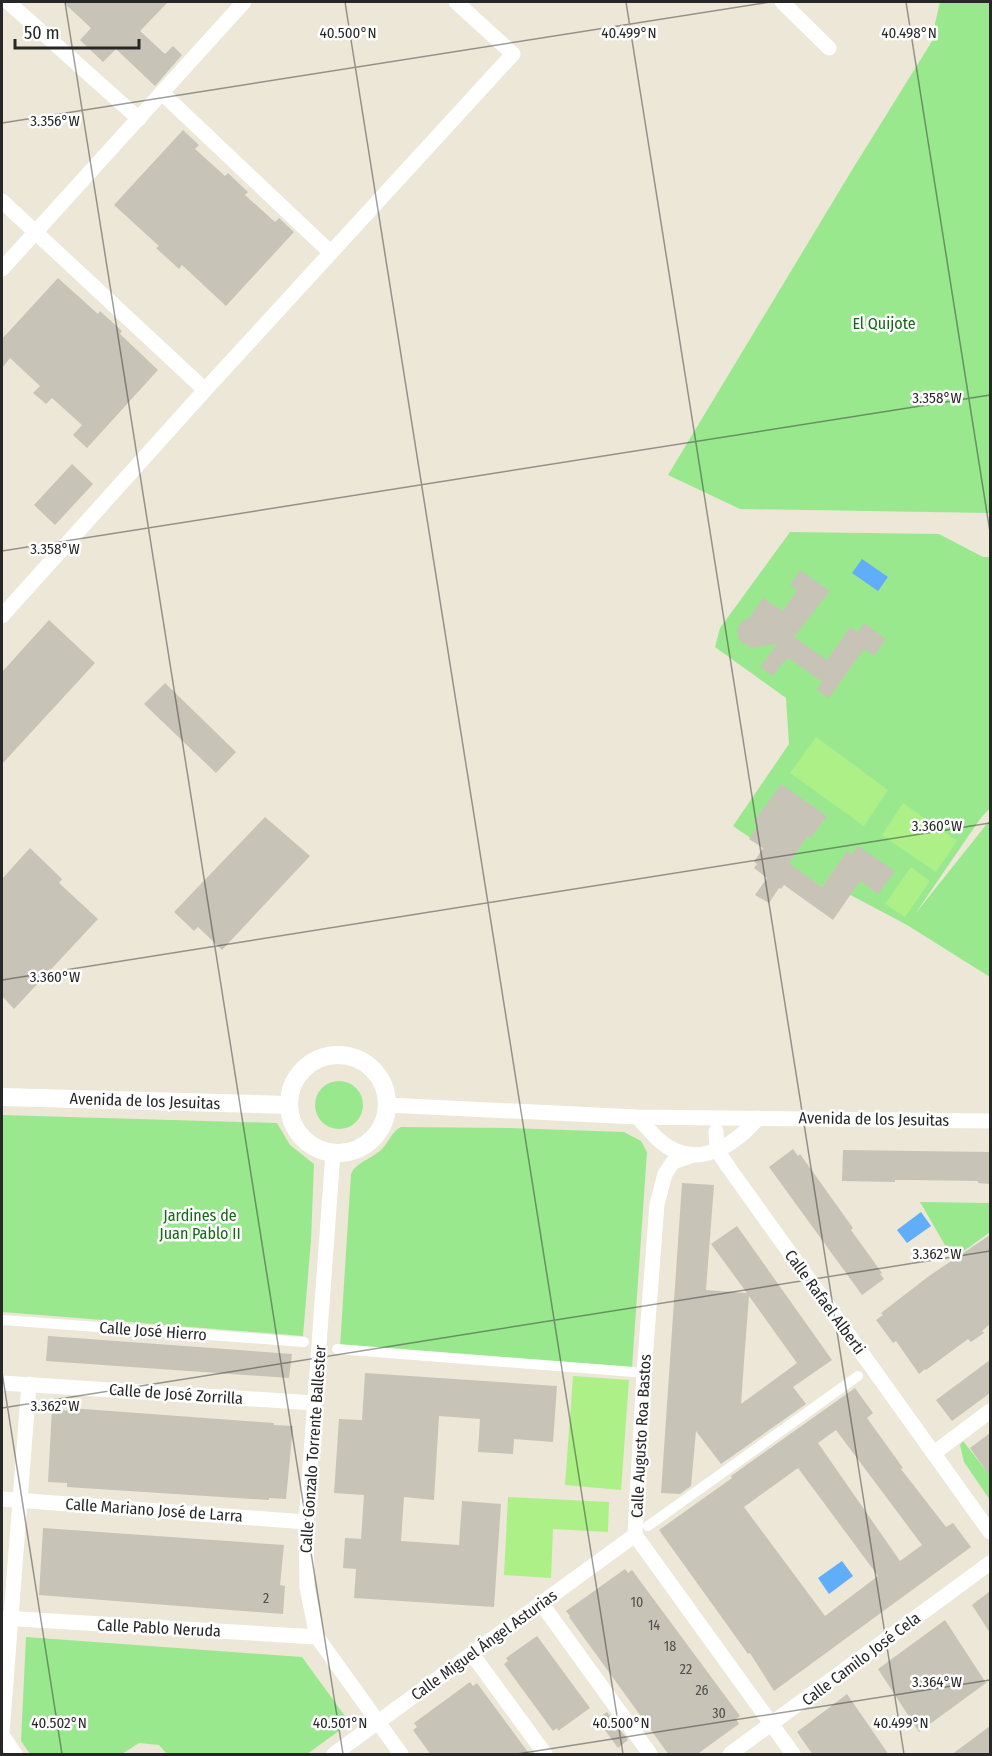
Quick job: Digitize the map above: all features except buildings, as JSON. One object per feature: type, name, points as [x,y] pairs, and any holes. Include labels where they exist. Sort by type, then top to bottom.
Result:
[{"type":"street","points":[[8,2],[139,119]]},
{"type":"street","points":[[2,269],[244,2]]},
{"type":"street","points":[[2,616],[205,390],[513,54],[456,2]]},
{"type":"street","points":[[782,2],[828,48]]},
{"type":"street","points":[[162,93],[331,253]]},
{"type":"street","points":[[2,201],[205,390]]},
{"type":"street","points":[[338,1054],[353,1057],[367,1064],[378,1075],[385,1089],[387,1105],[384,1121],[376,1135],[364,1145],[349,1152],[333,1153],[319,1149],[302,1137],[291,1119],[289,1105],[291,1090],[298,1075],[308,1064],[322,1057],[338,1054]]},
{"type":"street","name":"Avenida de los Jesuitas","points":[[2,1097],[289,1105]]},
{"type":"street","name":"Avenida de los Jesuitas","points":[[387,1105],[637,1117],[717,1124],[758,1118],[990,1121]]},
{"type":"street","points":[[637,1117],[661,1142],[675,1151],[705,1153],[745,1132],[758,1118]]},
{"type":"street","points":[[705,1153],[717,1124]]},
{"type":"street","name":"Calle Gonzalo Torrente Ballester","points":[[333,1153],[306,1522],[307,1587],[317,1637],[401,1755]]},
{"type":"street","name":"Calle Rafael Alberti","points":[[705,1153],[934,1453],[990,1532]]},
{"type":"street","name":"Calle Augusto Roa Bastos","points":[[705,1153],[673,1162],[665,1174],[657,1204],[644,1373],[641,1531],[793,1755]]},
{"type":"street","name":"Calle José Hierro","points":[[2,1320],[304,1342]]},
{"type":"street","points":[[337,1349],[634,1372]]},
{"type":"street","name":"Calle Miguel Ángel Asturias","points":[[334,1755],[541,1603],[858,1376]]},
{"type":"street","name":"Calle de José Zorrilla","points":[[2,1383],[315,1403]]},
{"type":"street","points":[[15,1755],[2,1734],[6,1618],[29,1384]]},
{"type":"street","points":[[934,1453],[990,1411]]},
{"type":"street","name":"Calle Mariano José de Larra","points":[[2,1499],[306,1522]]},
{"type":"street","name":"Calle Camilo José Cela","points":[[730,1755],[990,1563]]},
{"type":"street","points":[[541,1603],[650,1755]]},
{"type":"street","name":"Calle Pablo Neruda","points":[[6,1618],[317,1637]]},
{"type":"street","points":[[472,1654],[545,1755]]},
{"type":"green space","name":"El Quijote","points":[[940,2],[990,2],[990,513],[740,509],[668,475],[934,38],[933,32]]},
{"type":"green space","points":[[790,532],[939,534],[983,557],[990,557],[990,808],[980,819],[915,914],[990,820],[990,977],[907,925],[826,882],[822,887],[733,826],[789,744],[786,698],[715,647],[720,628]]},
{"type":"green space","points":[[816,737],[888,790],[864,826],[790,773]]},
{"type":"green space","points":[[903,803],[957,841],[936,872],[882,835]]},
{"type":"green space","points":[[911,867],[930,881],[905,917],[885,904]]},
{"type":"green space","points":[[334,1081],[344,1081],[359,1091],[363,1105],[362,1114],[353,1125],[344,1129],[334,1129],[319,1119],[315,1110],[315,1100],[325,1085]]},
{"type":"green space","name":"Jardines de Juan Pablo II","points":[[2,1115],[277,1123],[290,1145],[314,1164],[311,1240],[303,1336],[2,1312]]},
{"type":"green space","points":[[401,1127],[624,1132],[641,1141],[647,1152],[632,1368],[340,1347],[351,1174],[357,1166],[382,1149],[395,1131]]},
{"type":"green space","points":[[920,1202],[990,1203],[990,1232],[953,1259]]},
{"type":"green space","points":[[573,1376],[629,1380],[621,1490],[565,1485]]},
{"type":"green space","points":[[963,1441],[985,1469],[990,1466],[990,1500],[964,1462],[960,1445]]},
{"type":"green space","points":[[508,1497],[609,1502],[608,1532],[553,1529],[551,1578],[504,1575]]},
{"type":"green space","points":[[26,1637],[302,1657],[350,1723],[307,1754],[167,1754],[159,1745],[139,1743],[122,1754],[30,1754],[21,1741]]},
{"type":"water","points":[[862,559],[888,577],[878,591],[852,573]]},
{"type":"water","points":[[921,1212],[931,1226],[907,1243],[897,1230]]},
{"type":"water","points":[[842,1561],[853,1576],[829,1594],[818,1578]]}]
